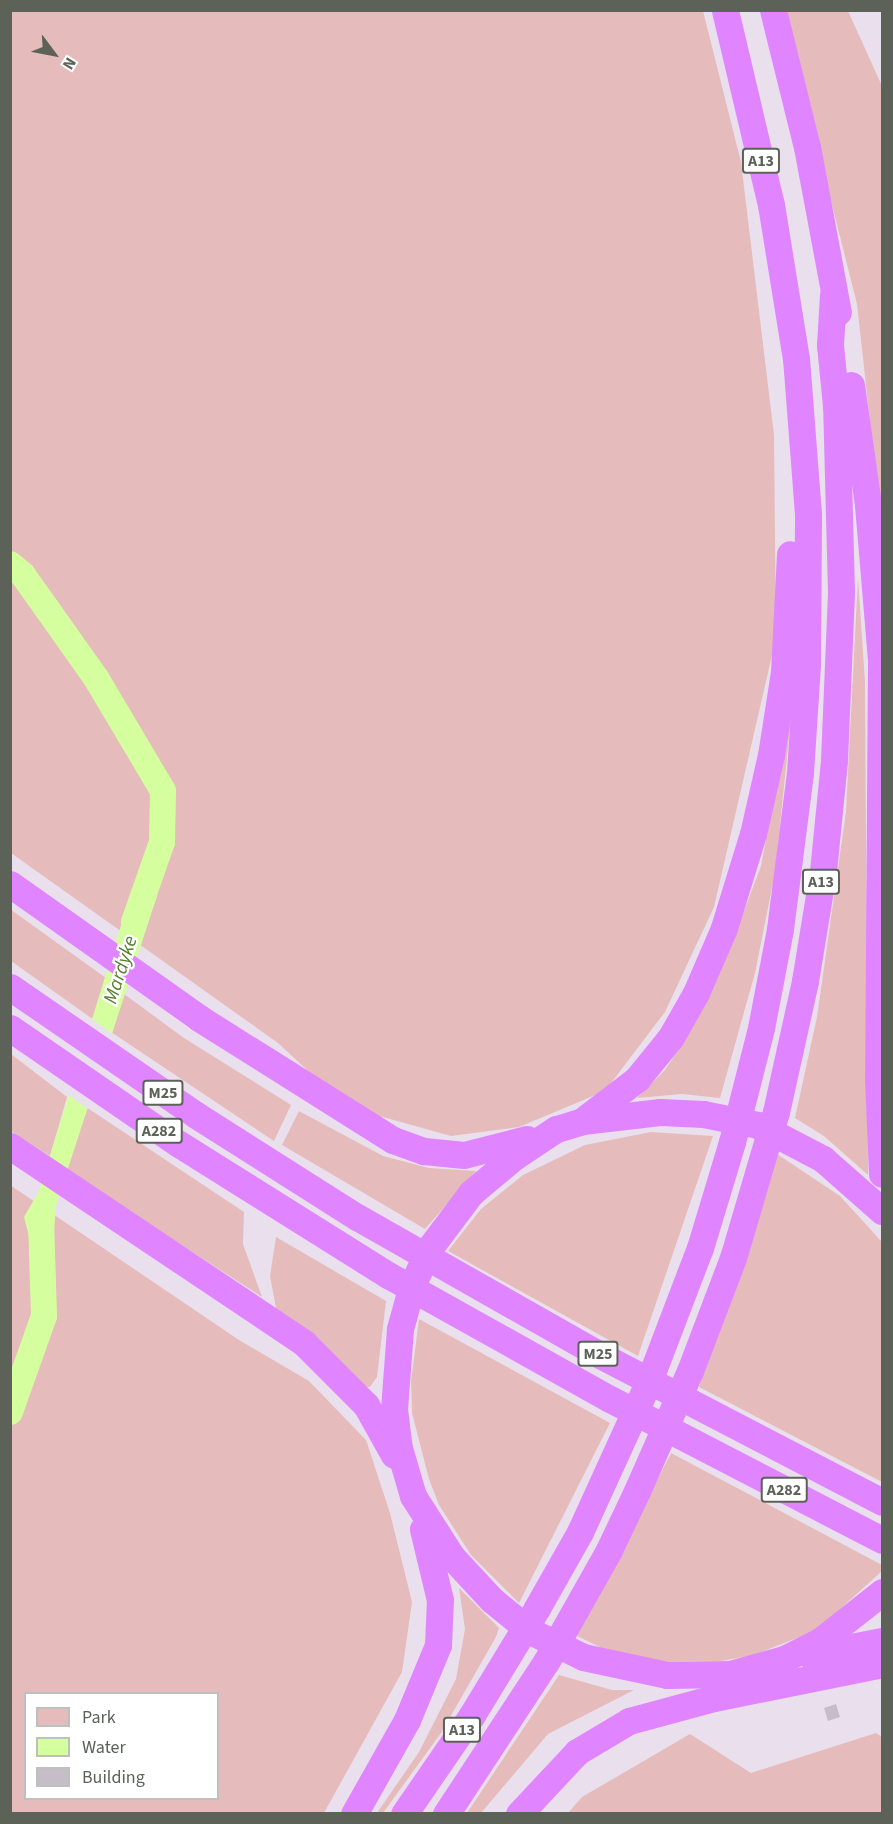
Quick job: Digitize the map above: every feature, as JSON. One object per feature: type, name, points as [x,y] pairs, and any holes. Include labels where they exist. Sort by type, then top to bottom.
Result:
[{"type":"highway","name":"A13","points":[[404,1814],[516,1644],[537,1608],[607,1476],[675,1316],[732,1142],[743,1101],[761,1028],[789,871],[807,664],[808,514],[796,359],[769,194],[725,10]]},
{"type":"highway","name":"A13","points":[[446,1814],[546,1662],[637,1491],[705,1333],[776,1112],[805,981],[823,871],[834,760],[841,592],[836,406],[830,345],[833,295],[807,147],[773,10]]},
{"type":"highway","points":[[833,295],[846,341],[868,505],[881,659],[882,940]]},
{"type":"highway","points":[[582,1121],[637,1079],[682,1019],[724,928],[753,834],[771,755],[784,672],[790,519],[784,341],[788,313]]},
{"type":"highway","points":[[10,884],[199,1018],[393,1140],[424,1151],[464,1155],[582,1121],[680,1112],[758,1125],[823,1159],[882,1211]]},
{"type":"highway","points":[[882,934],[878,1079],[882,1174]]},
{"type":"highway","name":"M25","points":[[10,987],[152,1086],[319,1194],[566,1337],[882,1502]]},
{"type":"highway","name":"A282","points":[[10,1028],[153,1127],[310,1228],[576,1381],[882,1540]]},
{"type":"highway","points":[[354,1814],[407,1720],[438,1645],[441,1614],[438,1583],[411,1491],[394,1409],[394,1370],[404,1311],[420,1266],[437,1237],[480,1185],[556,1130]]},
{"type":"highway","points":[[10,1146],[283,1326],[335,1371],[366,1405],[411,1491],[452,1557],[492,1600],[530,1630],[583,1656],[634,1671],[667,1676],[730,1674]]},
{"type":"highway","points":[[758,1666],[820,1641],[882,1592]]},
{"type":"highway","points":[[498,1814],[547,1755],[580,1727],[633,1701],[758,1666],[882,1641]]},
{"type":"highway","points":[[519,1814],[577,1752],[629,1721],[714,1698],[882,1664]]},
{"type":"green space","points":[[10,11],[703,11],[741,162],[774,435],[776,638],[714,907],[665,1012],[605,1091],[519,1127],[451,1136],[347,1107],[278,1043],[11,853]]},
{"type":"green space","points":[[783,11],[848,11],[882,86],[882,530],[857,304]]},
{"type":"green space","points":[[858,578],[865,682],[868,1175],[824,1136],[795,1118],[817,1017],[846,811]]},
{"type":"green space","points":[[794,690],[775,873],[755,973],[720,1098],[682,1094],[637,1098],[665,1070],[693,1026],[733,940],[761,866]]},
{"type":"green space","points":[[10,909],[106,978],[94,1020],[11,961]]},
{"type":"green space","points":[[124,994],[184,1038],[291,1105],[274,1141],[111,1032]]},
{"type":"green space","points":[[11,1054],[67,1097],[50,1156],[11,1131]]},
{"type":"green space","points":[[86,1107],[244,1212],[243,1244],[262,1297],[66,1170]]},
{"type":"green space","points":[[299,1111],[383,1156],[429,1168],[476,1171],[425,1229],[282,1145]]},
{"type":"green space","points":[[651,1132],[713,1136],[638,1356],[448,1251],[481,1209],[523,1175],[585,1145]]},
{"type":"green space","points":[[777,1154],[840,1196],[882,1242],[882,1482],[699,1387]]},
{"type":"green space","points":[[10,1185],[239,1340],[309,1381],[366,1440],[390,1513],[412,1602],[402,1672],[324,1813],[11,1813]]},
{"type":"green space","points":[[276,1237],[386,1301],[377,1377],[370,1387],[363,1387],[278,1319],[270,1276]]},
{"type":"green space","points":[[419,1319],[610,1423],[519,1603],[471,1555],[439,1505],[429,1479],[412,1413],[411,1381]]},
{"type":"green space","points":[[671,1453],[882,1565],[882,1571],[817,1630],[754,1655],[721,1661],[662,1662],[610,1652],[577,1636]]},
{"type":"green space","points":[[459,1588],[499,1628],[496,1637],[441,1733],[383,1813],[377,1813],[419,1752],[456,1679],[465,1629]]},
{"type":"green space","points":[[559,1675],[612,1690],[634,1690],[548,1734],[481,1813],[467,1813]]},
{"type":"green space","points":[[876,1733],[882,1737],[882,1813],[568,1813],[582,1797],[690,1734],[751,1773]]},
{"type":"water","points":[[136,887],[157,896],[56,1205],[52,1258],[33,1251],[24,1217],[39,1191],[130,896]]},
{"type":"pier","points":[[91,1018],[113,1034],[88,1109],[65,1093]]},
{"type":"building","points":[[836,1704],[840,1717],[828,1721],[824,1708]]},
{"type":"waterway","name":"Mardyke","points":[[10,564],[23,575],[96,678],[163,791],[162,842],[134,922]]},
{"type":"waterway","name":"Mardyke","points":[[10,1412],[44,1316],[41,1221]]}]
